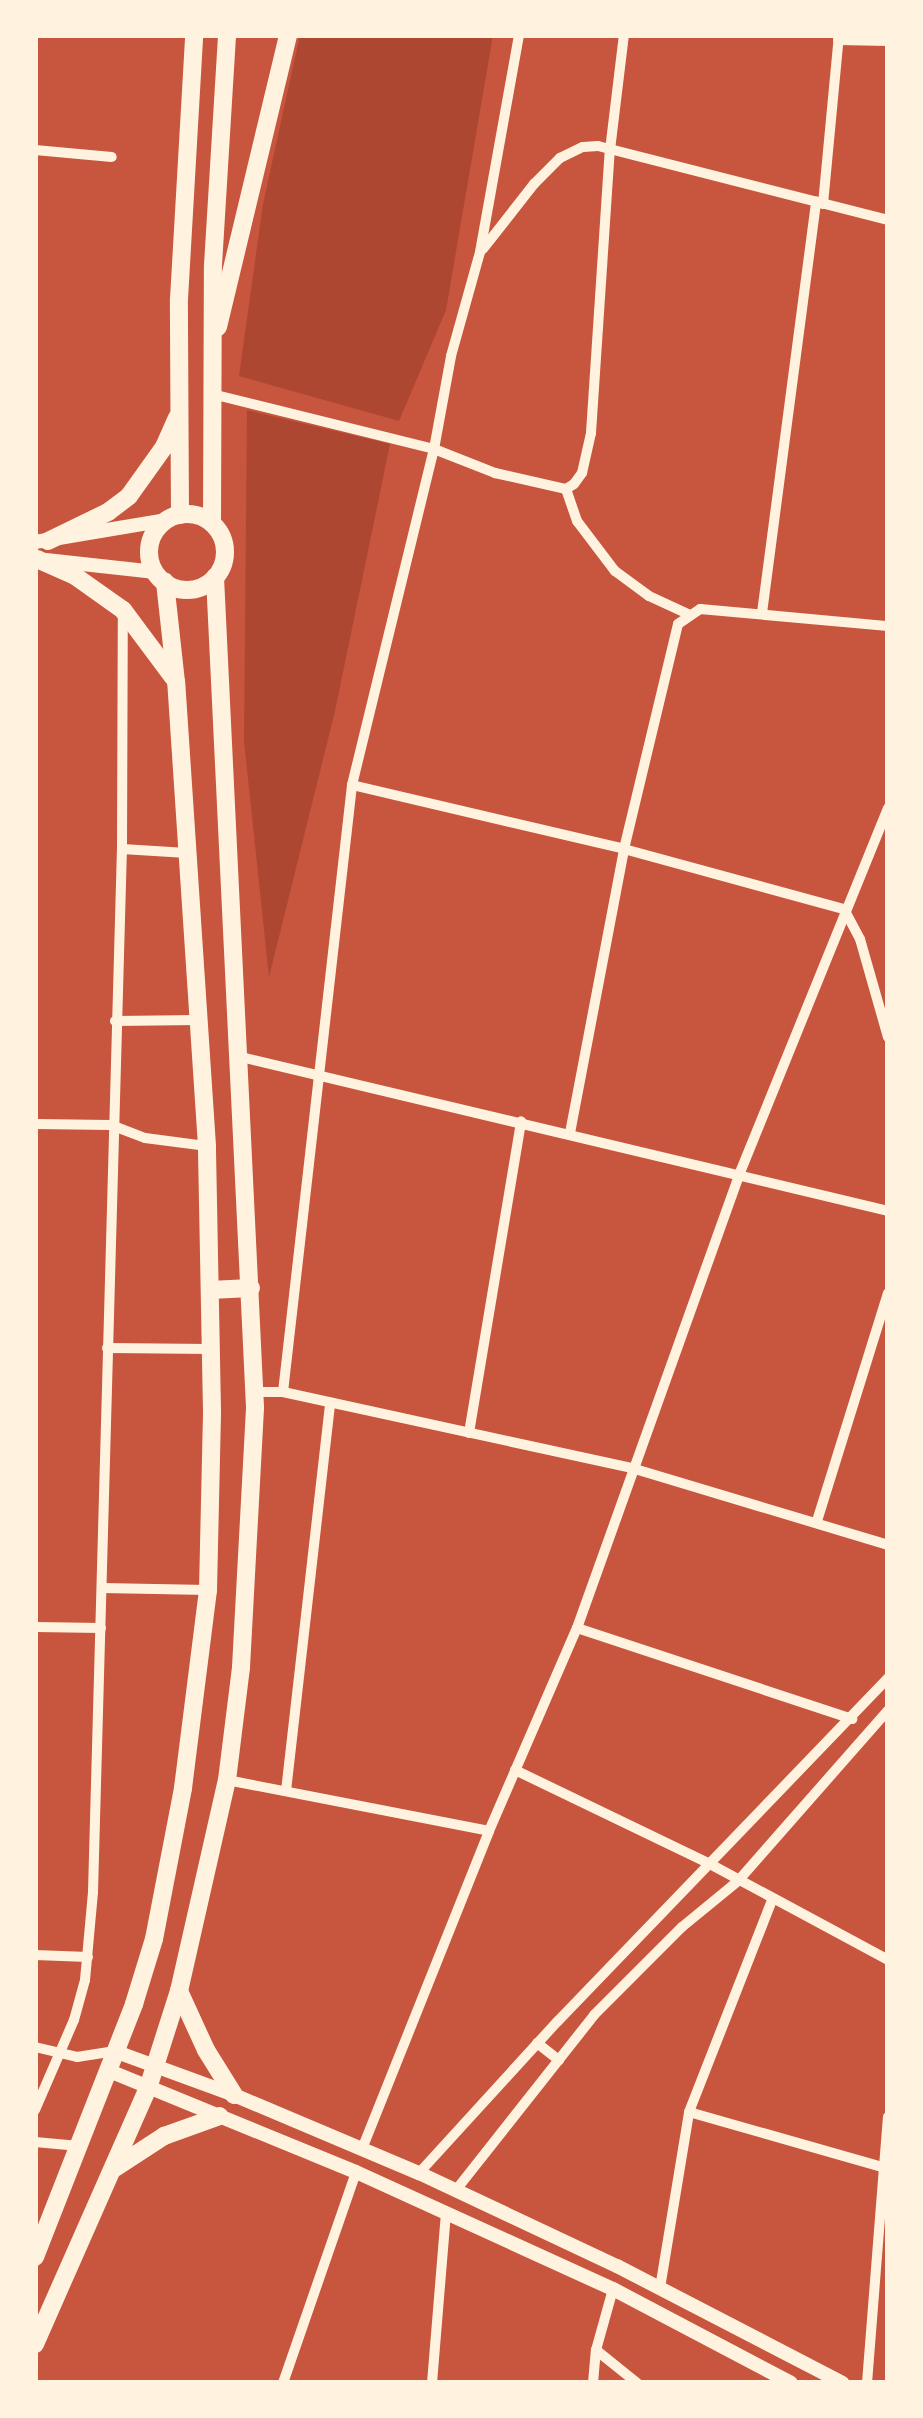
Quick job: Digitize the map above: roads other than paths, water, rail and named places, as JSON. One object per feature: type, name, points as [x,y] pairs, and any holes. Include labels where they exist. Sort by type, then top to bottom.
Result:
[{"type":"highway","points":[[35,2257],[154,1939],[183,1788],[208,1590],[211,1349],[207,1146],[176,682],[151,544],[174,517],[180,413],[179,299],[194,35]]},
{"type":"highway","points":[[212,523],[212,351],[227,35]]},
{"type":"highway","points":[[212,351],[242,240],[288,35]]},
{"type":"highway","points":[[176,682],[123,610],[39,550],[129,496],[164,447],[180,413]]},
{"type":"highway","points":[[35,2344],[148,2088],[180,1991],[227,1780],[248,1591],[250,1288],[216,577],[225,556],[220,532],[212,523],[174,517]]},
{"type":"highway","points":[[160,577],[197,589],[216,577]]},
{"type":"highway","points":[[210,1290],[250,1288]]},
{"type":"highway","points":[[180,1991],[206,2050],[234,2094]]},
{"type":"highway","points":[[111,2172],[140,2148],[220,2116]]},
{"type":"main road","points":[[39,550],[174,517]]},
{"type":"main road","points":[[39,550],[160,577]]},
{"type":"main road","points":[[114,2051],[234,2094],[419,2173],[660,2288],[843,2383]]},
{"type":"main road","points":[[107,2070],[356,2172],[613,2289],[791,2383]]},
{"type":"street","points":[[284,1392],[352,785],[434,449],[451,356],[480,252],[519,35]]},
{"type":"street","points":[[566,488],[582,474],[591,434],[610,150],[624,35]]},
{"type":"street","points":[[762,613],[838,38],[888,42]]},
{"type":"street","points":[[480,252],[534,184],[560,158],[582,147],[610,150],[888,220]]},
{"type":"street","points":[[35,150],[112,157]]},
{"type":"street","points":[[211,394],[434,449],[495,473],[566,488]]},
{"type":"street","points":[[566,488],[577,521],[615,571],[649,596],[688,614]]},
{"type":"street","points":[[570,1133],[624,849],[672,639],[688,614],[700,609],[888,626]]},
{"type":"street","points":[[35,2110],[74,2020],[88,1957],[96,1846],[111,1125],[122,849],[123,610]]},
{"type":"street","points":[[352,785],[624,849],[844,909],[860,938],[888,1037]]},
{"type":"street","points":[[362,2148],[489,1831],[577,1628],[739,1175],[888,808]]},
{"type":"street","points":[[122,849],[187,853]]},
{"type":"street","points":[[116,1021],[198,1020]]},
{"type":"street","points":[[236,1056],[888,1210]]},
{"type":"street","points":[[469,1433],[521,1121]]},
{"type":"street","points":[[35,1124],[111,1125],[145,1138],[207,1146]]},
{"type":"street","points":[[817,1522],[888,1293]]},
{"type":"street","points":[[107,1348],[211,1349]]},
{"type":"street","points":[[252,1392],[284,1392],[635,1469],[888,1545]]},
{"type":"street","points":[[286,1791],[330,1402]]},
{"type":"street","points":[[102,1588],[208,1590]]},
{"type":"street","points":[[35,1627],[101,1628]]},
{"type":"street","points":[[577,1628],[852,1719]]},
{"type":"street","points":[[419,2173],[537,2043],[888,1678]]},
{"type":"street","points":[[456,2190],[631,1976],[738,1881],[888,1710]]},
{"type":"street","points":[[516,1770],[710,1864],[888,1960]]},
{"type":"street","points":[[227,1780],[489,1831]]},
{"type":"street","points":[[756,1818],[775,1835]]},
{"type":"street","points":[[660,2288],[689,2112],[772,1900]]},
{"type":"street","points":[[35,1956],[88,1957]]},
{"type":"street","points":[[537,2043],[559,2060]]},
{"type":"street","points":[[35,2048],[59,2055],[91,2056],[114,2051]]},
{"type":"street","points":[[91,2056],[107,2070]]},
{"type":"street","points":[[689,2112],[885,2168]]},
{"type":"street","points":[[867,2383],[888,2116]]},
{"type":"street","points":[[35,2142],[79,2146]]},
{"type":"street","points":[[283,2383],[356,2172]]},
{"type":"street","points":[[432,2383],[446,2213]]},
{"type":"street","points":[[593,2383],[596,2350],[613,2289]]},
{"type":"street","points":[[596,2350],[636,2383]]}]
